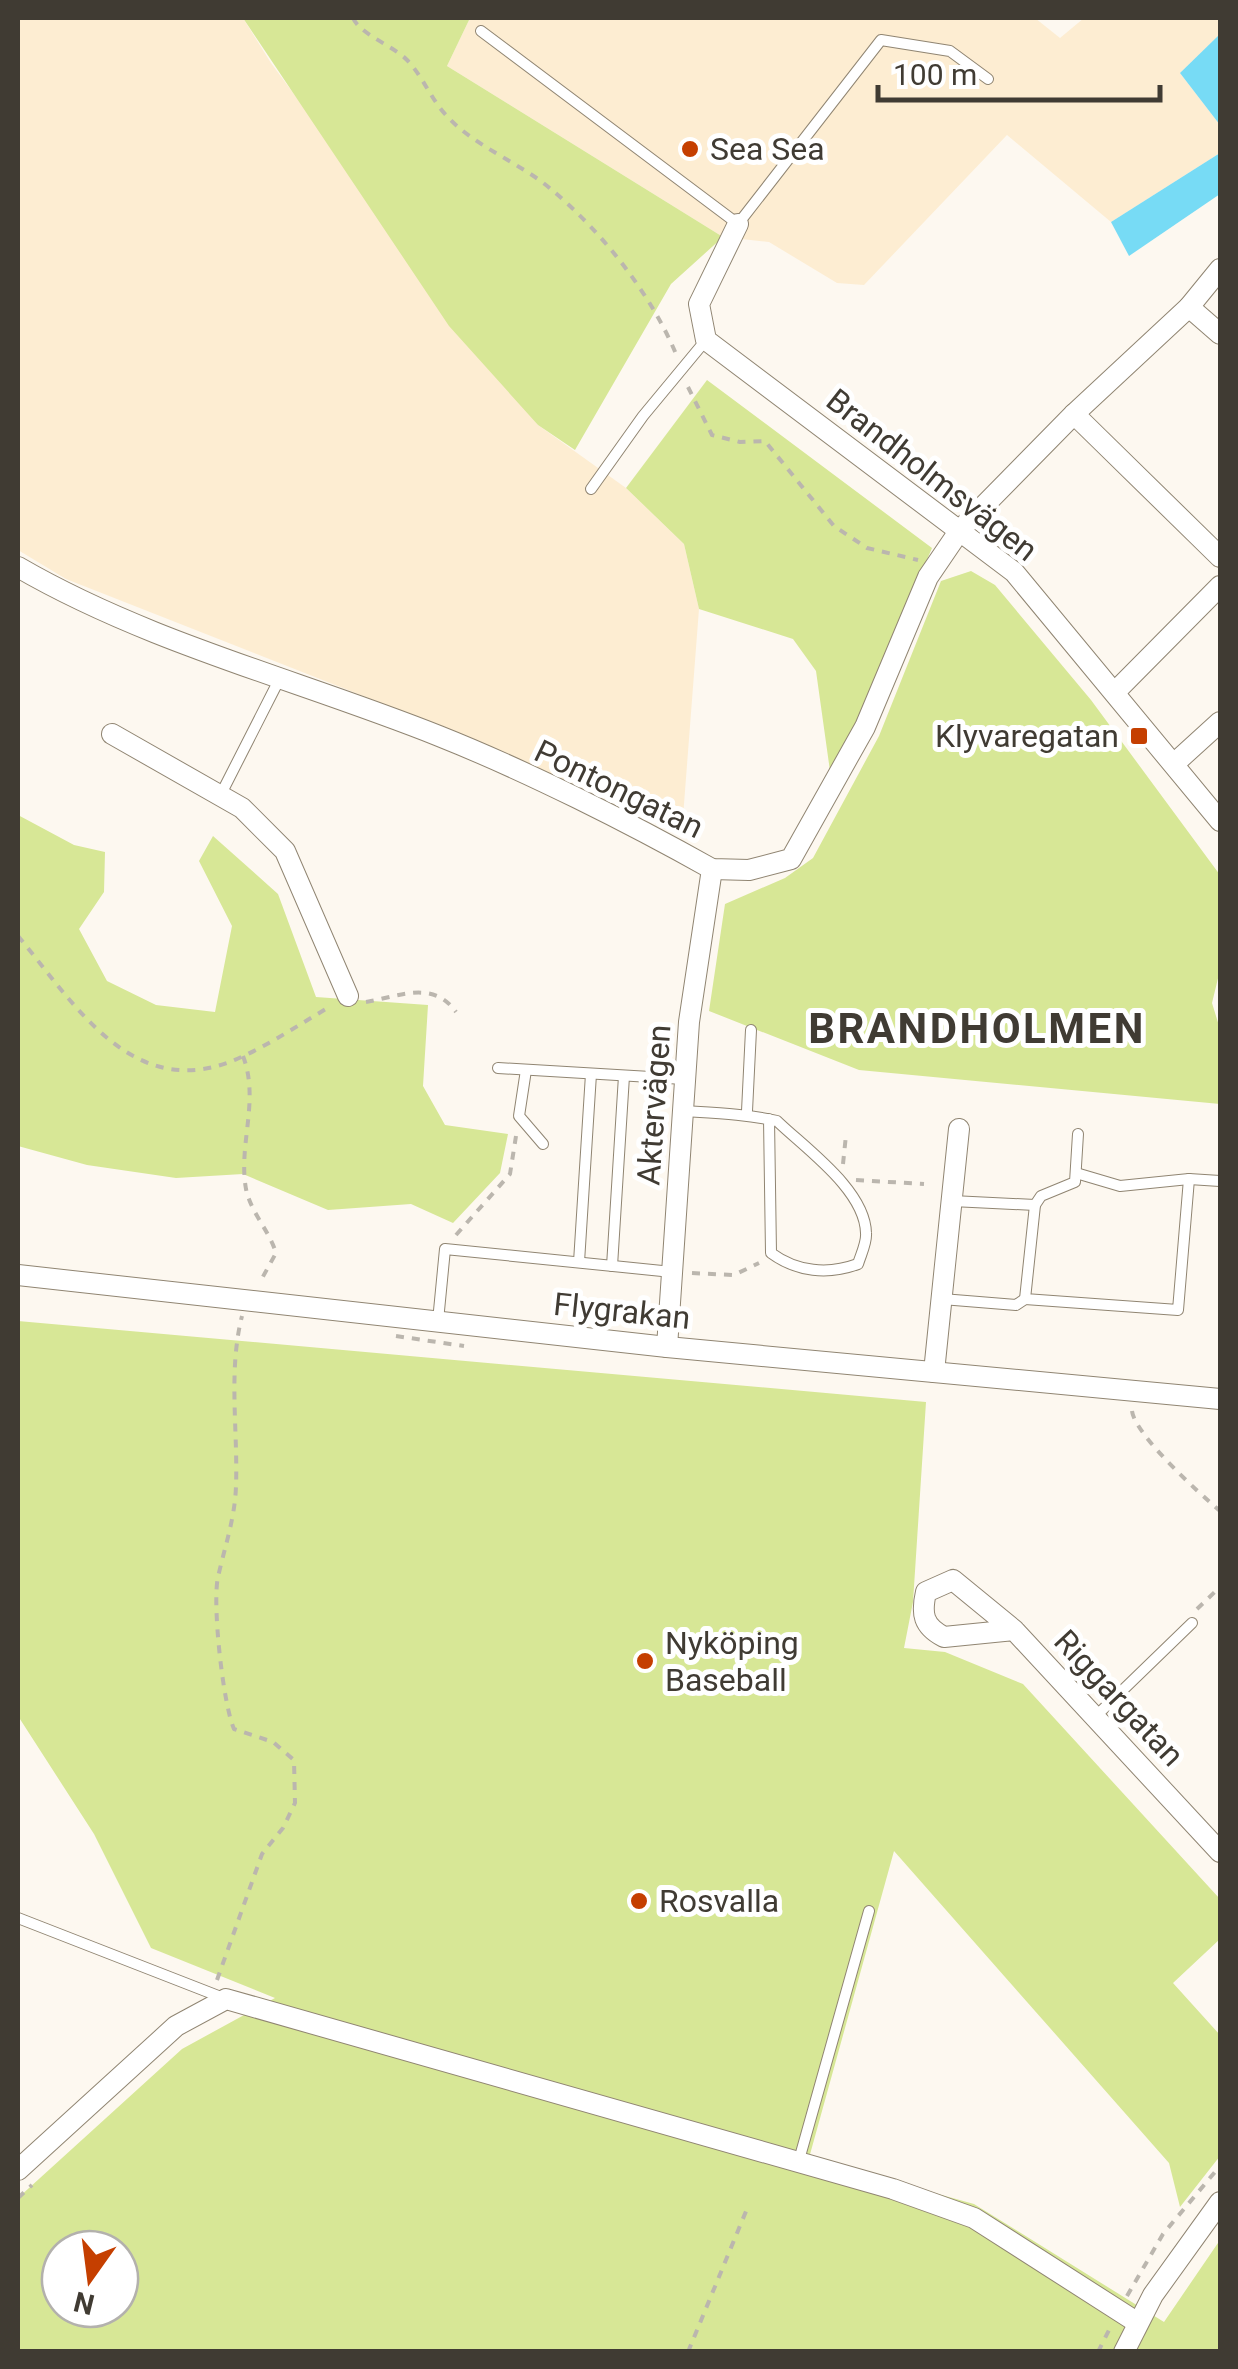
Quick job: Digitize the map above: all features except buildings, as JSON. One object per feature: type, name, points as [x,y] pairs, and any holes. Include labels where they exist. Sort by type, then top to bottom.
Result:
[{"type":"street","points":[[706,340],[699,304],[738,224]]},
{"type":"street","name":"Pontongatan","points":[[18,568],[58,591],[442,737],[712,869],[750,870],[791,860],[865,727],[936,565],[960,530],[1074,414],[1189,306],[1220,269]]},
{"type":"street","points":[[1189,306],[1220,334]]},
{"type":"street","name":"Brandholmsvägen","points":[[706,340],[1014,572],[1117,690],[1220,820]]},
{"type":"street","points":[[1074,414],[1220,557]]},
{"type":"street","points":[[1117,690],[1220,586]]},
{"type":"street","points":[[1175,764],[1220,722]]},
{"type":"street","points":[[112,734],[242,808],[285,851],[348,996]]},
{"type":"street","name":"Aktervägen","points":[[667,1346],[685,1079],[712,869]]},
{"type":"street","points":[[934,1372],[959,1129]]},
{"type":"street","name":"Flygrakan","points":[[18,1274],[667,1346],[1220,1400]]},
{"type":"street","name":"Riggargatan","points":[[1014,1630],[1220,1852]]},
{"type":"street","points":[[18,2170],[176,2026],[218,1996],[798,2160],[974,2218],[1121,2308],[1138,2323]]},
{"type":"street","points":[[1124,2352],[1180,2253],[1220,2202]]},
{"type":"lane","points":[[482,31],[738,224],[881,40],[950,51],[988,79]]},
{"type":"lane","points":[[591,490],[681,367],[706,340]]},
{"type":"lane","points":[[220,796],[280,678]]},
{"type":"lane","points":[[747,1111],[751,1030]]},
{"type":"lane","points":[[498,1068],[685,1079]]},
{"type":"lane","points":[[526,1070],[519,1116],[543,1144]]},
{"type":"lane","points":[[578,1262],[591,1074]]},
{"type":"lane","points":[[612,1266],[624,1076]]},
{"type":"lane","points":[[683,1111],[770,1119],[777,1121],[841,1184],[863,1213],[867,1236],[858,1264],[836,1272],[785,1263],[771,1253],[767,1234],[770,1119]]},
{"type":"lane","points":[[1025,1299],[1035,1206],[1041,1196],[1075,1182],[1078,1134]]},
{"type":"lane","points":[[1076,1174],[1120,1186],[1189,1179],[1220,1182]]},
{"type":"lane","points":[[942,1299],[1016,1305],[1025,1299],[1178,1310],[1189,1179]]},
{"type":"lane","points":[[952,1201],[1035,1206]]},
{"type":"lane","points":[[438,1321],[445,1249],[672,1272]]},
{"type":"lane","points":[[1096,1716],[1192,1623]]},
{"type":"lane","points":[[798,2160],[870,1912]]},
{"type":"lane","points":[[18,1918],[218,1996]]},
{"type":"path","points":[[354,18],[356,24],[392,45],[420,72],[446,116],[552,190],[593,230],[631,278],[681,367],[700,418],[712,435],[740,442],[765,441],[834,526],[867,548],[936,565]]},
{"type":"path","points":[[18,936],[94,1027],[136,1062],[190,1072],[243,1056],[348,996],[369,1002],[417,991],[443,1000],[456,1012]]},
{"type":"path","points":[[218,1996],[262,1854],[283,1828],[295,1803],[294,1760],[273,1742],[234,1729],[225,1708],[222,1642],[214,1605],[236,1489],[236,1354],[247,1300],[276,1253],[246,1188],[252,1106],[250,1074],[243,1056]]},
{"type":"path","points":[[466,1223],[510,1174],[516,1134]]},
{"type":"path","points":[[846,1136],[841,1179],[924,1184]]},
{"type":"path","points":[[672,1272],[734,1274],[771,1253]]},
{"type":"path","points":[[1130,1391],[1133,1419],[1220,1511]]},
{"type":"path","points":[[1192,1623],[1195,1612],[1220,1587]]},
{"type":"path","points":[[1214,1593],[1220,1599]]},
{"type":"path","points":[[1098,2352],[1163,2234],[1220,2166]]},
{"type":"path","points":[[688,2352],[749,2204]]},
{"type":"shaded area","points":[[18,18],[243,18],[271,63],[538,425],[626,488],[684,544],[699,609],[682,830],[447,729],[66,579],[18,550]]},
{"type":"shaded area","points":[[470,18],[1035,18],[1060,38],[1084,18],[1220,18],[1220,34],[1180,73],[1220,125],[1220,153],[1111,222],[1007,135],[864,285],[837,283],[769,242],[723,237],[447,66]]},
{"type":"green space","points":[[243,18],[470,18],[447,66],[723,237],[671,284],[575,450],[538,425],[449,326]]},
{"type":"green space","points":[[707,380],[932,548],[858,720],[830,771],[816,671],[793,639],[699,609],[684,544],[626,488]]},
{"type":"green space","points":[[971,571],[995,585],[1091,700],[1220,875],[1220,970],[1212,1003],[1220,1029],[1220,1104],[859,1070],[709,1011],[725,904],[785,878],[813,858],[879,736],[941,581]]},
{"type":"green space","points":[[18,815],[74,845],[105,852],[104,892],[79,929],[107,981],[156,1005],[215,1012],[232,926],[199,861],[213,836],[278,894],[316,997],[428,1005],[423,1086],[445,1125],[508,1134],[500,1173],[453,1223],[411,1204],[328,1210],[243,1174],[176,1178],[87,1165],[18,1146]]},
{"type":"green space","name":"Rosvalla","points":[[18,1321],[926,1402],[913,1602],[904,1648],[945,1652],[1023,1684],[1220,1899],[1220,1939],[1173,1983],[1220,2035],[1220,2156],[1180,2207],[1169,2163],[894,1851],[809,2158],[974,2204],[1164,2322],[1220,2240],[1220,2351],[18,2351],[18,2198],[182,2049],[275,1998],[151,1948],[94,1834],[18,1716]]},
{"type":"water","points":[[1220,34],[1220,125],[1180,73]]},
{"type":"water","points":[[1220,153],[1220,194],[1129,256],[1111,222]]},
{"type":"place","name":"Sea Sea","points":[[690,149]]},
{"type":"place","name":"Klyvaregatan","points":[[1139,736]]},
{"type":"place","name":"Nyköping Baseball","points":[[645,1661]]},
{"type":"place","name":"Rosvalla","points":[[639,1901]]},
{"type":"district","name":"BRANDHOLMEN","points":[[977,1028]]}]
